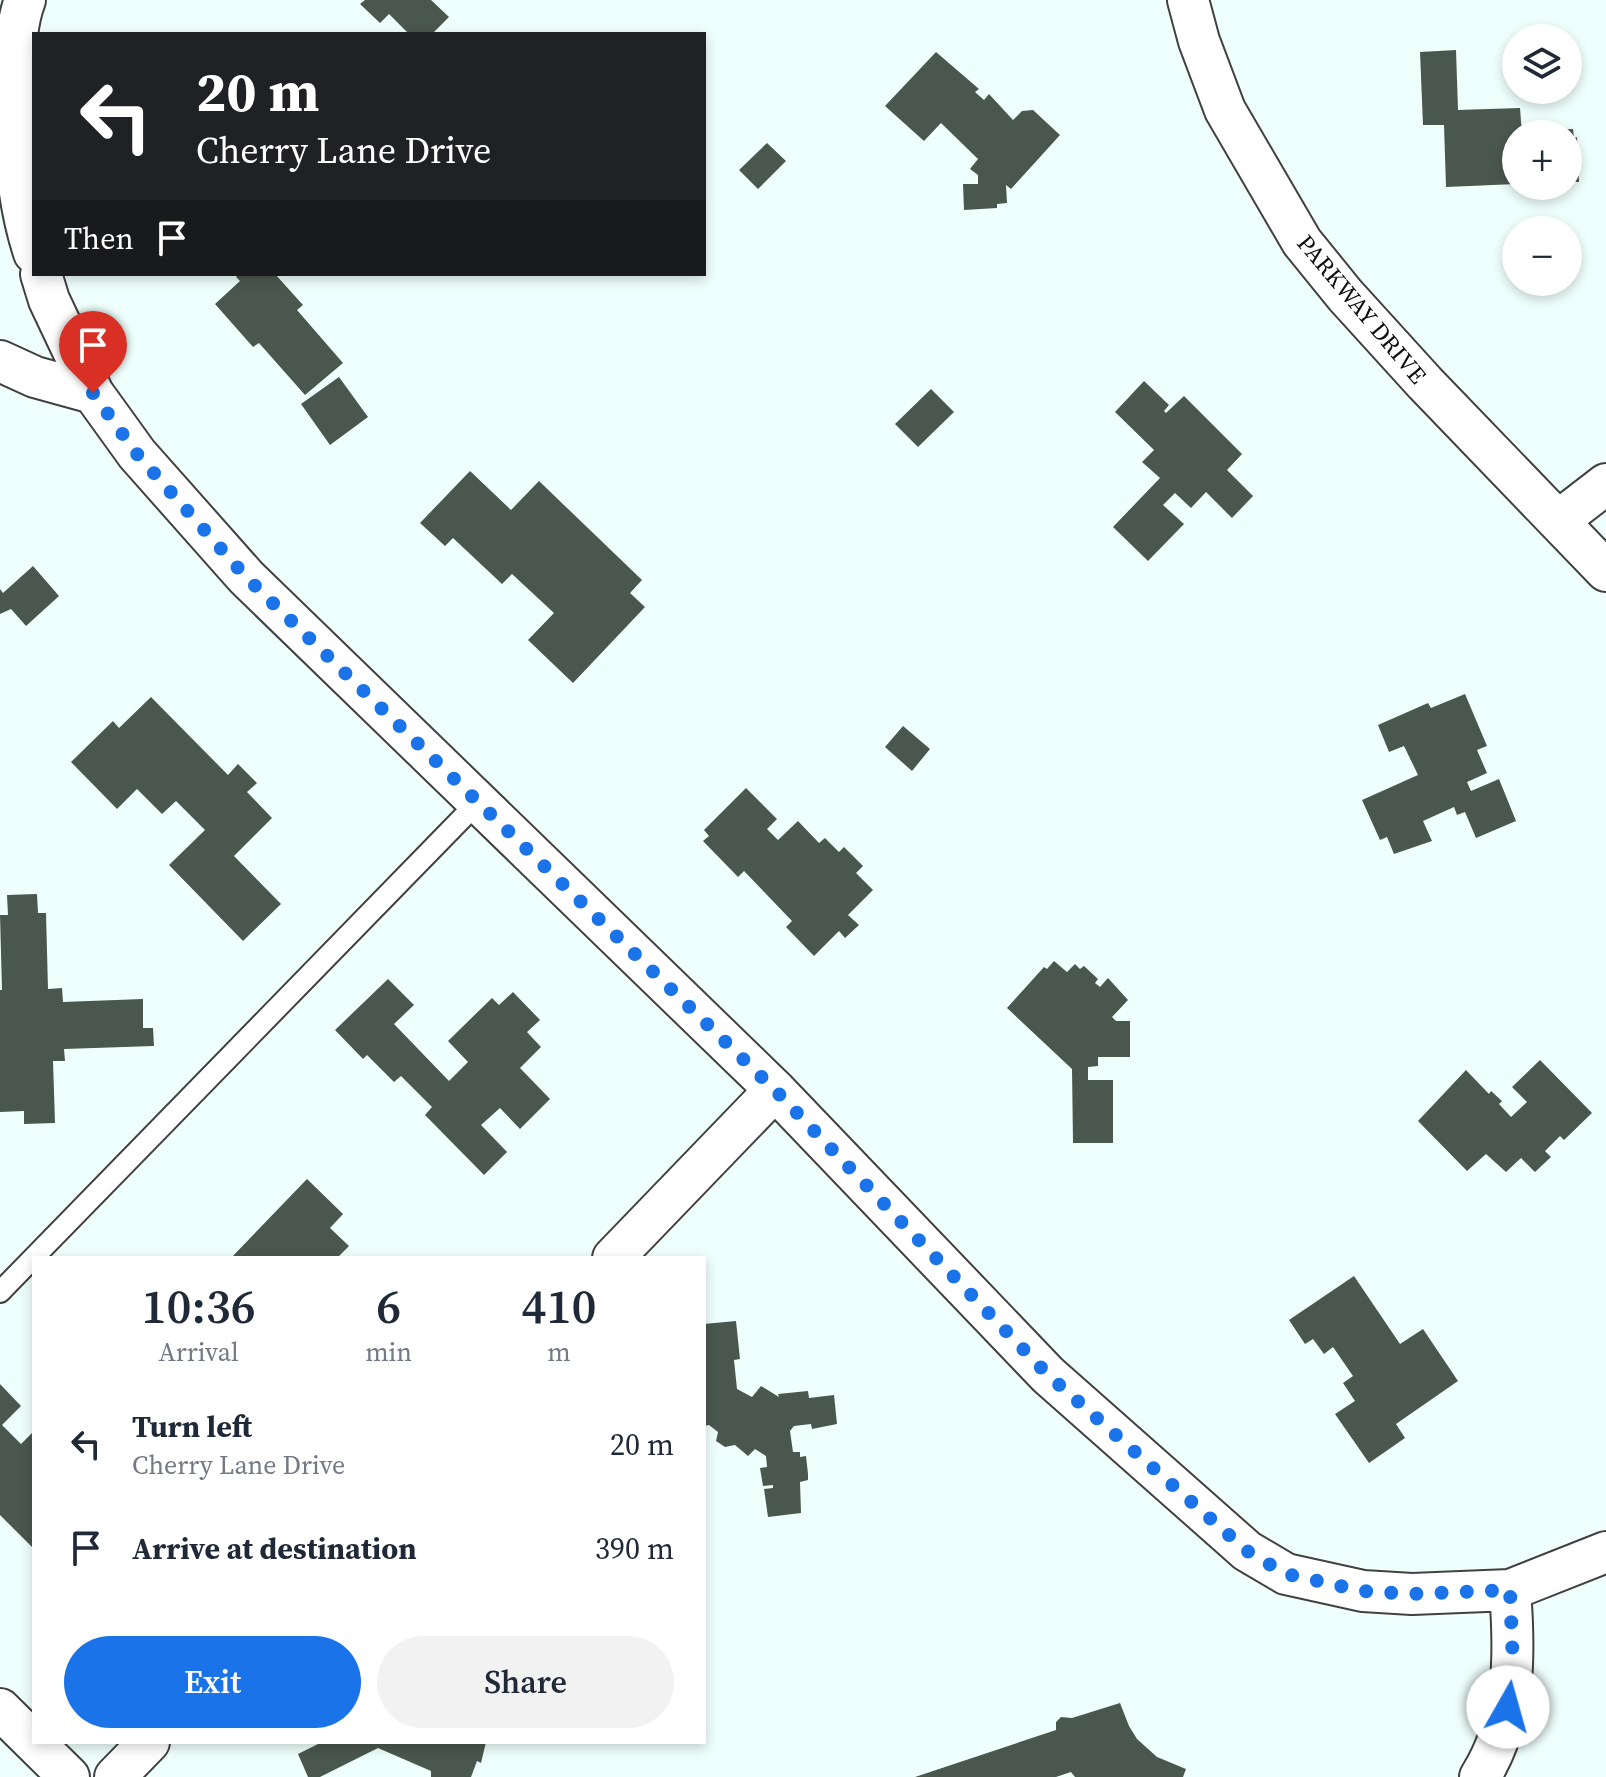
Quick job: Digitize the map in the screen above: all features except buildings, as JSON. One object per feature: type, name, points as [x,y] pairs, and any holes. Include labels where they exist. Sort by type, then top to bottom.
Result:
[{"type":"street","points":[[25,0],[17,21],[14,148],[32,246]]},
{"type":"street","name":"PARKWAY DRIVE","points":[[1188,0],[1199,41],[1225,110],[1302,242],[1345,295],[1425,383],[1606,571]]},
{"type":"street","points":[[42,276],[49,300],[93,393],[137,454],[246,577],[775,1090],[1048,1375],[1247,1551],[1286,1574],[1363,1591],[1412,1594],[1510,1590],[1606,1552]]},
{"type":"street","points":[[0,361],[35,377],[93,393]]},
{"type":"street","points":[[1558,521],[1606,484]]},
{"type":"street","points":[[615,1256],[775,1090]]},
{"type":"street","points":[[1480,1777],[1497,1746],[1508,1707],[1513,1666],[1510,1590]]},
{"type":"street","points":[[0,1709],[32,1741]]},
{"type":"street","points":[[36,1744],[69,1777]]},
{"type":"street","points":[[115,1777],[147,1744]]},
{"type":"lane","points":[[35,1256],[477,803]]},
{"type":"lane","points":[[0,1292],[32,1259]]},
{"type":"route","points":[[93,393],[137,454],[246,577],[775,1090],[1048,1375],[1247,1551],[1286,1574],[1363,1591],[1412,1594],[1510,1590],[1514,1633],[1508,1707]]}]
